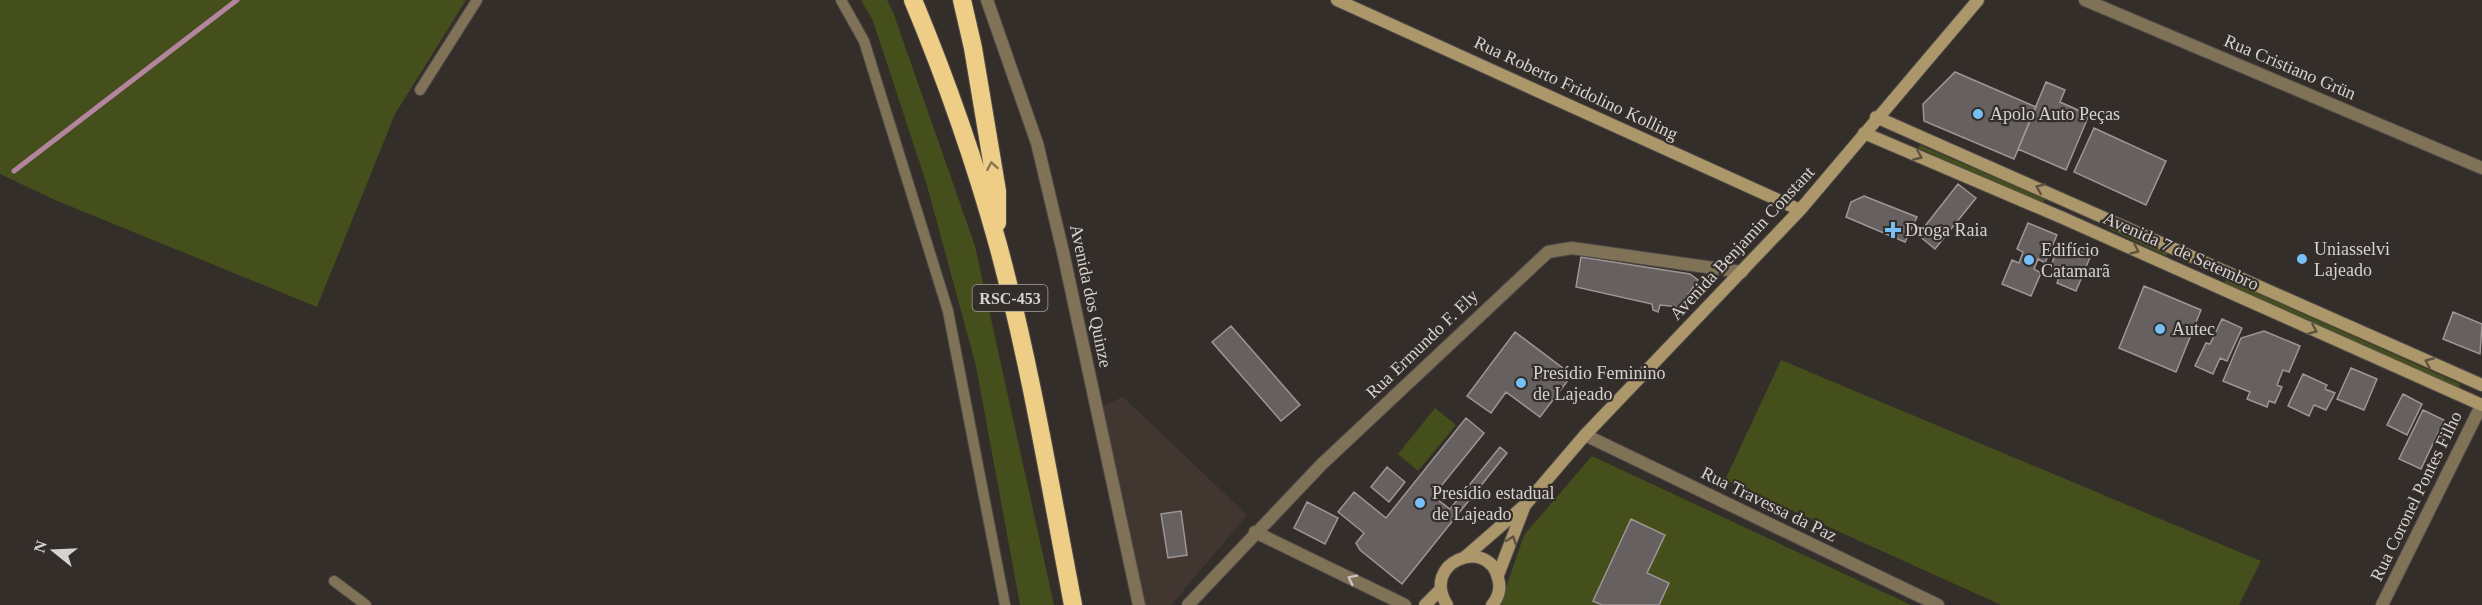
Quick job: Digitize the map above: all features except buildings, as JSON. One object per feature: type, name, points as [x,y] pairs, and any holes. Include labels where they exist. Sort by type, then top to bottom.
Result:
[{"type":"highway","name":"RSC-453","points":[[913,0],[968,149],[998,245],[1033,397],[1073,605]]},
{"type":"highway","points":[[962,0],[974,48],[997,191],[998,245]]},
{"type":"main road","name":"Rua Roberto Fridolino Kolling","points":[[1337,0],[1800,210]]},
{"type":"main road","name":"Avenida Benjamin Constant","points":[[1440,590],[1441,578],[1446,568],[1465,557],[1526,504],[1585,435],[1800,210],[1876,117],[1978,0]]},
{"type":"main road","name":"Avenida 7 de Setembro","points":[[1876,117],[2482,386]]},
{"type":"main road","name":"Avenida 7 de Setembro","points":[[1864,133],[2063,218],[2482,405]]},
{"type":"main road","points":[[2063,218],[2071,202]]},
{"type":"main road","points":[[2183,272],[2190,255]]},
{"type":"main road","name":"Avenida Benjamin Constant","points":[[1492,605],[1500,588],[1498,575],[1526,504]]},
{"type":"main road","points":[[1465,557],[1481,558],[1494,568],[1498,575]]},
{"type":"main road","points":[[1425,605],[1440,590],[1447,605]]},
{"type":"street","name":"Avenida dos Quinze","points":[[987,0],[1037,143],[1064,252],[1139,605]]},
{"type":"street","name":"Rua Cristiano Grün","points":[[2085,0],[2482,168]]},
{"type":"street","name":"Rua Ermundo F. Ely","points":[[1188,605],[1322,464],[1548,252],[1572,248],[1742,272]]},
{"type":"street","name":"Rua Coronel Pontes Filho","points":[[2382,605],[2482,405]]},
{"type":"street","name":"Rua Travessa da Paz","points":[[1585,435],[1938,605]]},
{"type":"street","points":[[1255,532],[1405,605]]},
{"type":"lane","points":[[420,90],[477,0]]},
{"type":"lane","points":[[841,0],[864,41],[948,311],[1005,605]]},
{"type":"lane","points":[[334,580],[366,605]]},
{"type":"shaded area","points":[[1123,397],[1247,515],[1171,605],[1146,605],[1103,406]]},
{"type":"green space","points":[[0,0],[466,0],[395,114],[317,307],[55,200],[0,174]]},
{"type":"green space","points":[[861,0],[887,0],[893,12],[975,246],[1054,605],[1020,605],[976,366],[926,182],[873,21]]},
{"type":"green space","points":[[1920,145],[2045,199],[2043,203],[1918,148]]},
{"type":"green space","points":[[2110,227],[2168,253],[2166,256],[2109,229]]},
{"type":"green space","points":[[2226,279],[2460,384],[2459,388],[2225,283]]},
{"type":"green space","points":[[1781,360],[2261,561],[2239,605],[2001,605],[1725,480]]},
{"type":"green space","points":[[1435,408],[1456,425],[1418,471],[1398,454]]},
{"type":"green space","points":[[1592,456],[1911,605],[1500,605],[1524,535]]},
{"type":"waterway","points":[[14,171],[237,0]]},
{"type":"place","name":"Apolo Auto Peças","points":[[1978,114]]},
{"type":"place","name":"Droga Raia","points":[[1893,230]]},
{"type":"place","name":"Uniasselvi Lajeado","points":[[2302,259]]},
{"type":"place","name":"Edifício Catamarã","points":[[2029,260]]},
{"type":"place","name":"Autec","points":[[2160,329]]},
{"type":"place","name":"Presídio Feminino de Lajeado","points":[[1521,383]]},
{"type":"place","name":"Presídio estadual de Lajeado","points":[[1420,503]]}]
